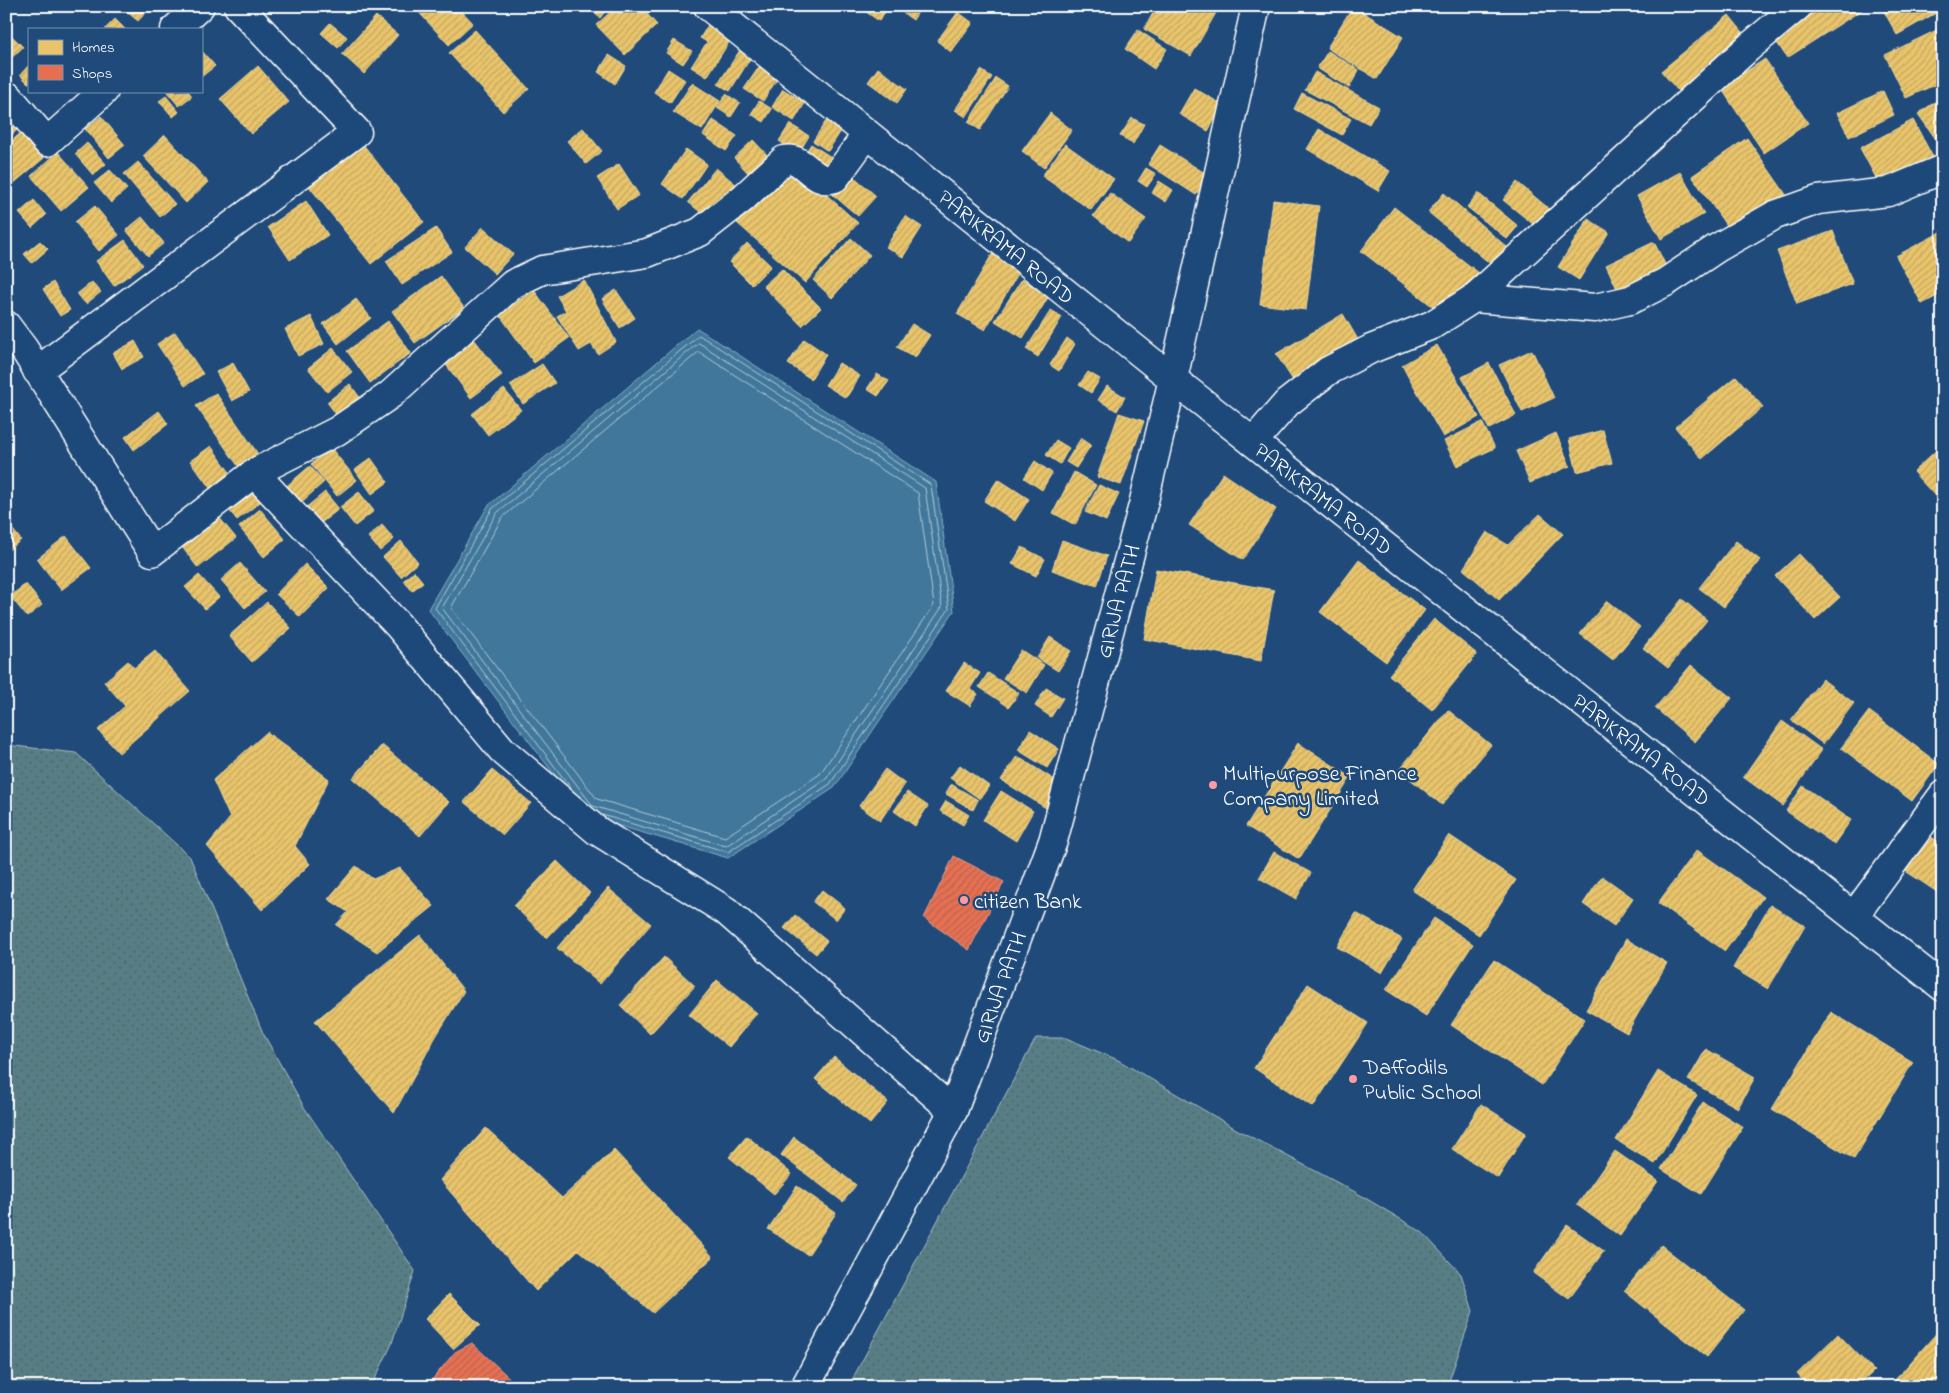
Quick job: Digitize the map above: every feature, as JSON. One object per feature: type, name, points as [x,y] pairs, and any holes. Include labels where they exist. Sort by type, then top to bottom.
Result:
[{"type":"street","points":[[175,28],[200,6]]},
{"type":"street","points":[[37,371],[357,132],[238,6]]},
{"type":"street","name":"PARIKRAMA ROAD","points":[[708,6],[1173,379],[1943,986]]},
{"type":"street","name":"GIRIJA PATH","points":[[805,1387],[953,1111],[1053,840],[1142,505],[1173,379],[1256,6]]},
{"type":"street","points":[[1253,442],[1287,403],[1328,371],[1371,349],[1432,325],[1474,298],[1741,55],[1798,6]]},
{"type":"street","points":[[6,100],[9,97],[47,142],[103,92]]},
{"type":"street","points":[[6,326],[37,371],[152,552],[254,473],[337,431],[390,395],[513,284],[542,270],[647,254],[700,232],[742,199],[784,160],[791,158],[797,160],[819,178],[826,181],[835,178],[867,134]]},
{"type":"street","points":[[1474,298],[1548,306],[1595,308],[1630,300],[1666,282],[1717,248],[1775,215],[1818,200],[1888,192],[1943,169]]},
{"type":"street","points":[[254,473],[398,625],[503,752],[596,830],[726,911],[953,1111]]},
{"type":"street","points":[[1854,916],[1943,795]]},
{"type":"green space","points":[[6,745],[76,753],[190,857],[263,1033],[304,1107],[415,1271],[391,1346],[371,1387],[6,1387]]},
{"type":"green space","points":[[1036,1038],[1066,1038],[1118,1060],[1238,1130],[1357,1193],[1422,1232],[1461,1274],[1473,1311],[1447,1387],[848,1387]]},
{"type":"water","points":[[697,328],[936,482],[954,611],[834,788],[728,858],[586,816],[428,609],[488,506]]},
{"type":"building: Homes","points":[[148,6],[150,8],[138,21],[121,7]]},
{"type":"building: Homes","points":[[413,6],[457,6],[473,23],[449,45]]},
{"type":"building: Homes","points":[[586,6],[609,6],[600,18]]},
{"type":"building: Homes","points":[[617,6],[640,6],[657,25],[625,55],[596,25]]},
{"type":"building: Homes","points":[[864,6],[889,6],[879,21],[862,9]]},
{"type":"building: Homes","points":[[898,6],[922,6],[913,20],[896,8]]},
{"type":"building: Homes","points":[[1157,6],[1220,6],[1191,56],[1144,29]]},
{"type":"building: Homes","points":[[1353,6],[1403,37],[1377,79],[1327,48]]},
{"type":"building: Homes","points":[[1811,6],[1868,6],[1787,58],[1770,32]]},
{"type":"building: Homes","points":[[1881,6],[1943,6],[1943,9],[1897,35]]},
{"type":"building: Homes","points":[[958,12],[973,23],[951,52],[937,41]]},
{"type":"building: Homes","points":[[1729,15],[1746,36],[1679,92],[1661,71]]},
{"type":"building: Homes","points":[[376,16],[398,35],[364,74],[342,54]]},
{"type":"building: Homes","points":[[115,19],[124,28],[106,28]]},
{"type":"building: Homes","points":[[330,23],[347,37],[338,48],[321,33]]},
{"type":"building: Homes","points":[[708,25],[731,39],[707,77],[691,67],[707,42],[700,38]]},
{"type":"building: Homes","points":[[1943,27],[1943,81],[1906,98],[1885,55]]},
{"type":"building: Homes","points":[[475,30],[529,89],[503,112],[449,53]]},
{"type":"building: Homes","points":[[1138,30],[1167,49],[1154,69],[1125,49]]},
{"type":"building: Homes","points":[[10,34],[23,47],[6,63],[6,38]]},
{"type":"building: Homes","points":[[674,40],[692,51],[683,64],[666,53]]},
{"type":"building: Homes","points":[[742,47],[753,54],[730,91],[718,84]]},
{"type":"building: Homes","points":[[202,51],[215,66],[202,76]]},
{"type":"building: Homes","points":[[1328,51],[1359,70],[1349,88],[1317,68]]},
{"type":"building: Homes","points":[[609,55],[626,66],[615,84],[598,72]]},
{"type":"building: Homes","points":[[1765,59],[1808,123],[1764,153],[1721,88]]},
{"type":"building: Homes","points":[[761,64],[779,76],[763,101],[744,89]]},
{"type":"building: Homes","points":[[28,66],[28,83],[20,75]]},
{"type":"building: Homes","points":[[258,66],[289,102],[251,134],[220,99]]},
{"type":"building: Homes","points":[[878,68],[907,89],[897,103],[868,82]]},
{"type":"building: Homes","points":[[668,69],[685,80],[670,103],[654,92]]},
{"type":"building: Homes","points":[[981,70],[992,77],[966,117],[955,110]]},
{"type":"building: Homes","points":[[1315,72],[1379,107],[1369,124],[1305,90]]},
{"type":"building: Homes","points":[[996,78],[1008,86],[980,130],[968,122]]},
{"type":"building: Homes","points":[[692,83],[720,101],[702,130],[673,112]]},
{"type":"building: Homes","points":[[1194,88],[1223,105],[1208,131],[1179,114]]},
{"type":"building: Homes","points":[[783,89],[805,103],[794,121],[772,107]]},
{"type":"building: Homes","points":[[1883,91],[1894,115],[1849,137],[1837,113]]},
{"type":"building: Homes","points":[[167,92],[189,92],[192,96],[179,106]]},
{"type":"building: Homes","points":[[1302,93],[1351,119],[1342,135],[1294,109]]},
{"type":"building: Homes","points":[[726,94],[740,103],[731,117],[717,108]]},
{"type":"building: Homes","points":[[166,96],[179,112],[173,117],[159,101]]},
{"type":"building: Homes","points":[[1943,96],[1943,149],[1918,114]]},
{"type":"building: Homes","points":[[759,101],[772,109],[764,122],[751,114]]},
{"type":"building: Homes","points":[[6,110],[21,127],[6,139]]},
{"type":"building: Homes","points":[[1050,113],[1072,130],[1044,168],[1022,151]]},
{"type":"building: Homes","points":[[101,116],[125,145],[109,158],[85,129]]},
{"type":"building: Homes","points":[[1132,118],[1144,124],[1133,144],[1120,136]]},
{"type":"building: Homes","points":[[713,120],[737,136],[726,151],[703,135]]},
{"type":"building: Homes","points":[[1913,120],[1935,161],[1882,189],[1860,148]]},
{"type":"building: Homes","points":[[826,121],[841,131],[828,151],[813,141]]},
{"type":"building: Homes","points":[[790,124],[809,136],[798,154],[779,141]]},
{"type":"building: Homes","points":[[583,128],[602,151],[586,164],[567,141]]},
{"type":"building: Homes","points":[[1319,129],[1390,171],[1378,191],[1307,149]]},
{"type":"building: Homes","points":[[22,132],[44,158],[13,184],[6,177],[6,146]]},
{"type":"building: Homes","points":[[165,135],[208,182],[186,203],[143,156]]},
{"type":"building: Homes","points":[[1747,138],[1787,196],[1732,234],[1692,176]]},
{"type":"building: Homes","points":[[753,140],[771,159],[752,177],[734,158]]},
{"type":"building: Homes","points":[[87,143],[106,164],[93,175],[75,154]]},
{"type":"building: Homes","points":[[362,143],[424,222],[371,264],[308,185]]},
{"type":"building: Homes","points":[[811,144],[834,159],[823,176],[800,161]]},
{"type":"building: Homes","points":[[1065,144],[1114,179],[1091,210],[1042,176]]},
{"type":"building: Homes","points":[[1160,145],[1208,175],[1196,195],[1148,164]]},
{"type":"building: Homes","points":[[686,149],[707,164],[683,199],[662,184]]},
{"type":"building: Homes","points":[[58,152],[89,187],[61,211],[31,176]]},
{"type":"building: Homes","points":[[138,162],[175,204],[160,217],[124,174]]},
{"type":"building: Homes","points":[[791,163],[858,223],[805,283],[737,223]]},
{"type":"building: Homes","points":[[619,164],[639,195],[617,209],[597,178]]},
{"type":"building: Homes","points":[[716,168],[738,186],[710,220],[688,202]]},
{"type":"building: Homes","points":[[1146,168],[1156,174],[1147,187],[1138,181]]},
{"type":"building: Homes","points":[[110,170],[127,189],[111,203],[94,183]]},
{"type":"building: Homes","points":[[1680,172],[1704,214],[1661,239],[1637,196]]},
{"type":"building: Homes","points":[[851,174],[876,196],[858,216],[833,195]]},
{"type":"building: Homes","points":[[1159,181],[1173,190],[1166,202],[1152,193]]},
{"type":"building: Homes","points":[[1517,182],[1553,212],[1539,229],[1503,200]]},
{"type":"building: Homes","points":[[1110,193],[1146,219],[1128,243],[1093,216]]},
{"type":"building: Homes","points":[[1444,193],[1508,248],[1493,266],[1428,212]]},
{"type":"building: Homes","points":[[1478,193],[1518,226],[1507,239],[1467,207]]},
{"type":"building: Homes","points":[[34,200],[46,215],[32,228],[19,213]]},
{"type":"building: Homes","points":[[1273,200],[1319,206],[1306,310],[1260,304]]},
{"type":"building: Homes","points":[[306,201],[328,235],[290,260],[268,227]]},
{"type":"building: Homes","points":[[95,206],[119,235],[99,251],[75,222]]},
{"type":"building: Homes","points":[[1394,207],[1479,273],[1445,316],[1361,251]]},
{"type":"building: Homes","points":[[905,216],[922,227],[903,257],[886,247]]},
{"type":"building: Homes","points":[[142,217],[164,243],[148,256],[126,230]]},
{"type":"building: Homes","points":[[1588,219],[1609,232],[1579,280],[1558,267]]},
{"type":"building: Homes","points":[[483,227],[513,254],[495,274],[465,247]]},
{"type":"building: Homes","points":[[436,228],[452,252],[402,285],[386,261]]},
{"type":"building: Homes","points":[[1833,231],[1853,284],[1797,304],[1777,251]]},
{"type":"building: Homes","points":[[1943,231],[1943,293],[1922,304],[1896,256]]},
{"type":"building: Homes","points":[[851,238],[870,255],[832,298],[813,280]]},
{"type":"building: Homes","points":[[125,240],[143,265],[114,286],[96,261]]},
{"type":"building: Homes","points":[[40,241],[48,249],[32,263],[24,254]]},
{"type":"building: Homes","points":[[1654,242],[1668,270],[1619,293],[1606,265]]},
{"type":"building: Homes","points":[[747,243],[771,266],[752,285],[729,262]]},
{"type":"building: Homes","points":[[994,251],[1022,267],[985,330],[957,314]]},
{"type":"building: Homes","points":[[782,269],[821,308],[802,326],[763,286]]},
{"type":"building: Homes","points":[[441,276],[464,308],[415,343],[392,311]]},
{"type":"building: Homes","points":[[1022,279],[1049,296],[1023,338],[995,321]]},
{"type":"building: Homes","points":[[584,280],[616,342],[598,354],[591,344],[579,351],[557,316],[566,311],[557,296]]},
{"type":"building: Homes","points":[[53,282],[70,310],[60,316],[43,289]]},
{"type":"building: Homes","points":[[92,282],[101,292],[86,304],[77,294]]},
{"type":"building: Homes","points":[[534,290],[569,338],[534,363],[499,314]]},
{"type":"building: Homes","points":[[616,290],[635,318],[620,328],[602,299]]},
{"type":"building: Homes","points":[[356,299],[371,318],[338,344],[323,324]]},
{"type":"building: Homes","points":[[1051,310],[1062,317],[1038,357],[1026,349]]},
{"type":"building: Homes","points":[[1343,314],[1360,343],[1294,382],[1276,354]]},
{"type":"building: Homes","points":[[311,316],[324,344],[298,356],[285,329]]},
{"type":"building: Homes","points":[[388,321],[411,353],[370,383],[347,351]]},
{"type":"building: Homes","points":[[912,324],[930,335],[915,358],[897,347]]},
{"type":"building: Homes","points":[[175,332],[203,374],[185,386],[157,344]]},
{"type":"building: Homes","points":[[471,335],[502,375],[471,398],[441,358]]},
{"type":"building: Homes","points":[[1067,338],[1075,344],[1059,371],[1050,365]]},
{"type":"building: Homes","points":[[804,339],[826,354],[811,379],[788,364]]},
{"type":"building: Homes","points":[[135,341],[144,357],[122,369],[113,353]]},
{"type":"building: Homes","points":[[1437,345],[1479,417],[1443,437],[1402,365]]},
{"type":"building: Homes","points":[[333,348],[352,372],[327,392],[308,368]]},
{"type":"building: Homes","points":[[1532,350],[1554,398],[1522,412],[1499,365]]},
{"type":"building: Homes","points":[[233,363],[249,392],[232,401],[216,372]]},
{"type":"building: Homes","points":[[839,363],[860,376],[846,398],[825,385]]},
{"type":"building: Homes","points":[[1489,363],[1516,415],[1489,429],[1462,377]]},
{"type":"building: Homes","points":[[542,364],[555,383],[523,404],[510,385]]},
{"type":"building: Homes","points":[[1088,372],[1100,379],[1091,393],[1079,385]]},
{"type":"building: Homes","points":[[877,374],[889,381],[878,396],[867,389]]},
{"type":"building: Homes","points":[[1736,376],[1763,407],[1702,459],[1675,427]]},
{"type":"building: Homes","points":[[350,384],[361,399],[338,417],[327,402]]},
{"type":"building: Homes","points":[[1107,386],[1125,397],[1117,411],[1098,400]]},
{"type":"building: Homes","points":[[504,389],[521,410],[488,435],[472,414]]},
{"type":"building: Homes","points":[[216,393],[260,457],[241,470],[196,406]]},
{"type":"building: Homes","points":[[159,411],[168,424],[134,450],[125,437]]},
{"type":"building: Homes","points":[[1119,413],[1144,421],[1121,485],[1097,477]]},
{"type":"building: Homes","points":[[1482,422],[1495,448],[1457,466],[1444,441]]},
{"type":"building: Homes","points":[[1603,430],[1612,463],[1577,472],[1569,439]]},
{"type":"building: Homes","points":[[1556,433],[1570,466],[1530,483],[1516,451]]},
{"type":"building: Homes","points":[[1081,438],[1091,445],[1076,468],[1066,462]]},
{"type":"building: Homes","points":[[1056,440],[1069,448],[1060,464],[1046,455]]},
{"type":"building: Homes","points":[[1943,444],[1943,493],[1937,498],[1913,472]]},
{"type":"building: Homes","points":[[211,446],[231,474],[210,488],[190,461]]},
{"type":"building: Homes","points":[[331,448],[357,480],[337,496],[311,464]]},
{"type":"building: Homes","points":[[371,458],[388,482],[372,494],[355,470]]},
{"type":"building: Homes","points":[[1035,461],[1052,473],[1042,490],[1024,478]]},
{"type":"building: Homes","points":[[310,466],[324,482],[295,508],[281,491]]},
{"type":"building: Homes","points":[[1074,472],[1096,485],[1075,525],[1053,513]]},
{"type":"building: Homes","points":[[1223,473],[1276,509],[1243,560],[1189,525]]},
{"type":"building: Homes","points":[[998,479],[1029,499],[1015,521],[984,501]]},
{"type":"building: Homes","points":[[253,484],[264,499],[237,520],[225,505]]},
{"type":"building: Homes","points":[[1099,485],[1119,494],[1106,521],[1085,512]]},
{"type":"building: Homes","points":[[325,492],[339,509],[312,530],[298,514]]},
{"type":"building: Homes","points":[[359,492],[374,511],[355,526],[340,507]]},
{"type":"building: Homes","points":[[260,509],[285,539],[264,557],[239,527]]},
{"type":"building: Homes","points":[[1540,514],[1563,534],[1499,600],[1463,569],[1487,532],[1508,545]]},
{"type":"building: Homes","points":[[219,517],[236,538],[198,568],[182,547]]},
{"type":"building: Homes","points":[[6,521],[21,540],[6,552]]},
{"type":"building: Homes","points":[[382,525],[394,539],[380,551],[368,537]]},
{"type":"building: Homes","points":[[66,536],[91,568],[61,590],[37,559]]},
{"type":"building: Homes","points":[[1062,540],[1107,556],[1097,586],[1052,570]]},
{"type":"building: Homes","points":[[401,541],[418,562],[401,577],[383,557]]},
{"type":"building: Homes","points":[[1736,541],[1760,560],[1724,607],[1699,588]]},
{"type":"building: Homes","points":[[1022,547],[1045,559],[1036,576],[1012,564]]},
{"type":"building: Homes","points":[[1799,554],[1840,597],[1815,620],[1775,576]]},
{"type":"building: Homes","points":[[1359,560],[1425,610],[1386,662],[1320,612]]},
{"type":"building: Homes","points":[[240,563],[265,592],[245,608],[221,580]]},
{"type":"building: Homes","points":[[305,564],[329,588],[300,617],[276,594]]},
{"type":"building: Homes","points":[[1156,569],[1274,590],[1261,661],[1144,639]]},
{"type":"building: Homes","points":[[414,571],[423,582],[412,591],[404,580]]},
{"type":"building: Homes","points":[[199,575],[219,597],[205,609],[185,587]]},
{"type":"building: Homes","points":[[26,584],[42,605],[27,617],[10,596]]},
{"type":"building: Homes","points":[[1682,599],[1707,620],[1668,668],[1643,648]]},
{"type":"building: Homes","points":[[1607,601],[1640,627],[1613,660],[1580,634]]},
{"type":"building: Homes","points":[[267,602],[291,628],[252,662],[229,636]]},
{"type":"building: Homes","points":[[1434,619],[1477,654],[1432,710],[1389,675]]},
{"type":"building: Homes","points":[[1050,637],[1071,651],[1058,671],[1037,658]]},
{"type":"building: Homes","points":[[1021,650],[1044,665],[1027,693],[1003,678]]},
{"type":"building: Homes","points":[[155,651],[190,691],[119,753],[98,730],[125,706],[104,682],[128,661],[134,668]]},
{"type":"building: Homes","points":[[964,663],[980,673],[970,689],[978,694],[970,706],[946,691]]},
{"type":"building: Homes","points":[[1691,665],[1732,698],[1695,742],[1655,708]]},
{"type":"building: Homes","points":[[988,673],[1019,693],[1009,707],[979,687]]},
{"type":"building: Homes","points":[[1822,679],[1854,703],[1823,744],[1791,720]]},
{"type":"building: Homes","points":[[1046,688],[1063,698],[1051,717],[1035,706]]},
{"type":"building: Homes","points":[[1448,710],[1491,745],[1442,805],[1399,770]]},
{"type":"building: Homes","points":[[1869,711],[1939,764],[1912,801],[1841,748]]},
{"type":"building: Homes","points":[[1782,721],[1822,750],[1783,806],[1743,777]]},
{"type":"building: Homes","points":[[1030,730],[1059,749],[1047,768],[1018,750]]},
{"type":"building: Homes","points":[[267,732],[329,779],[295,846],[310,864],[262,910],[207,846],[230,818],[213,780]]},
{"type":"building: Homes","points":[[1298,743],[1351,777],[1299,859],[1246,826]]},
{"type":"building: Homes","points":[[382,745],[449,802],[420,836],[353,778]]},
{"type":"building: Homes","points":[[1017,756],[1061,784],[1046,808],[1001,780]]},
{"type":"building: Homes","points":[[960,765],[989,786],[980,799],[950,778]]},
{"type":"building: Homes","points":[[885,769],[905,784],[880,821],[859,806]]},
{"type":"building: Homes","points":[[492,770],[531,803],[503,835],[464,802]]},
{"type":"building: Homes","points":[[951,784],[978,800],[973,810],[946,794]]},
{"type":"building: Homes","points":[[1803,786],[1851,820],[1834,844],[1786,811]]},
{"type":"building: Homes","points":[[1001,791],[1033,811],[1016,841],[983,820]]},
{"type":"building: Homes","points":[[907,792],[928,806],[915,826],[894,811]]},
{"type":"building: Homes","points":[[946,801],[969,815],[963,825],[940,811]]},
{"type":"building: Homes","points":[[1927,834],[1943,845],[1943,884],[1937,892],[1904,870]]},
{"type":"building: Homes","points":[[1449,835],[1516,880],[1479,935],[1412,890]]},
{"type":"building: Homes","points":[[1697,850],[1763,897],[1725,951],[1658,903]]},
{"type":"building: Homes","points":[[1274,852],[1311,873],[1296,899],[1259,878]]},
{"type":"building: Homes","points":[[557,861],[590,893],[547,938],[514,906]]},
{"type":"building: Homes","points":[[356,866],[373,879],[400,868],[434,906],[377,952],[336,925],[348,912],[328,899]]},
{"type":"building: Homes","points":[[1602,876],[1633,898],[1614,926],[1583,904]]},
{"type":"building: Homes","points":[[608,888],[651,924],[600,984],[557,948]]},
{"type":"building: Homes","points":[[822,890],[845,908],[836,920],[813,902]]},
{"type":"building: Homes","points":[[1770,905],[1805,926],[1768,989],[1733,968]]},
{"type":"building: Homes","points":[[1356,913],[1402,939],[1382,973],[1337,947]]},
{"type":"building: Homes","points":[[795,915],[827,941],[816,954],[784,928]]},
{"type":"building: Homes","points":[[1434,918],[1473,944],[1426,1016],[1386,990]]},
{"type":"building: Homes","points":[[420,935],[464,991],[435,1038],[394,1113],[315,1021]]},
{"type":"building: Homes","points":[[1626,939],[1667,963],[1627,1033],[1586,1010]]},
{"type":"building: Homes","points":[[664,957],[695,986],[650,1034],[620,1005]]},
{"type":"building: Homes","points":[[1494,960],[1585,1019],[1542,1085],[1451,1025]]},
{"type":"building: Homes","points":[[717,980],[757,1013],[729,1047],[689,1015]]},
{"type":"building: Homes","points":[[1308,984],[1368,1023],[1313,1107],[1254,1068]]},
{"type":"building: Homes","points":[[1831,1012],[1913,1062],[1854,1159],[1772,1109]]},
{"type":"building: Homes","points":[[1706,1049],[1755,1077],[1738,1108],[1688,1080]]},
{"type":"building: Homes","points":[[834,1057],[888,1102],[870,1124],[815,1079]]},
{"type":"building: Homes","points":[[1658,1071],[1697,1095],[1655,1164],[1616,1140]]},
{"type":"building: Homes","points":[[1703,1102],[1743,1127],[1701,1194],[1661,1169]]},
{"type":"building: Homes","points":[[1481,1104],[1526,1133],[1498,1178],[1452,1149]]},
{"type":"building: Homes","points":[[486,1128],[562,1198],[614,1150],[713,1257],[653,1313],[578,1250],[536,1291],[440,1180]]},
{"type":"building: Homes","points":[[747,1136],[792,1174],[774,1194],[729,1157]]},
{"type":"building: Homes","points":[[794,1137],[856,1185],[843,1202],[781,1155]]},
{"type":"building: Homes","points":[[1615,1151],[1658,1181],[1620,1236],[1577,1205]]},
{"type":"building: Homes","points":[[797,1186],[836,1213],[808,1255],[768,1229]]},
{"type":"building: Homes","points":[[1567,1225],[1604,1251],[1569,1299],[1533,1273]]},
{"type":"building: Homes","points":[[1661,1245],[1744,1310],[1707,1357],[1624,1291]]},
{"type":"building: Homes","points":[[449,1294],[480,1325],[453,1349],[425,1319]]},
{"type":"building: Homes","points":[[1941,1328],[1943,1387],[1902,1387],[1895,1380]]},
{"type":"building: Homes","points":[[1838,1334],[1874,1371],[1857,1387],[1809,1387],[1797,1374]]},
{"type":"building: Shops","name":"citizen Bank","points":[[954,856],[1004,882],[969,950],[924,918]]},
{"type":"building: Shops","points":[[472,1343],[519,1387],[426,1387],[455,1352]]},
{"type":"place","name":"Multipurpose Finance Company Limited","points":[[1213,785]]},
{"type":"place","name":"citizen Bank","points":[[964,900]]},
{"type":"place","name":"Daffodils Public School","points":[[1353,1079]]}]
